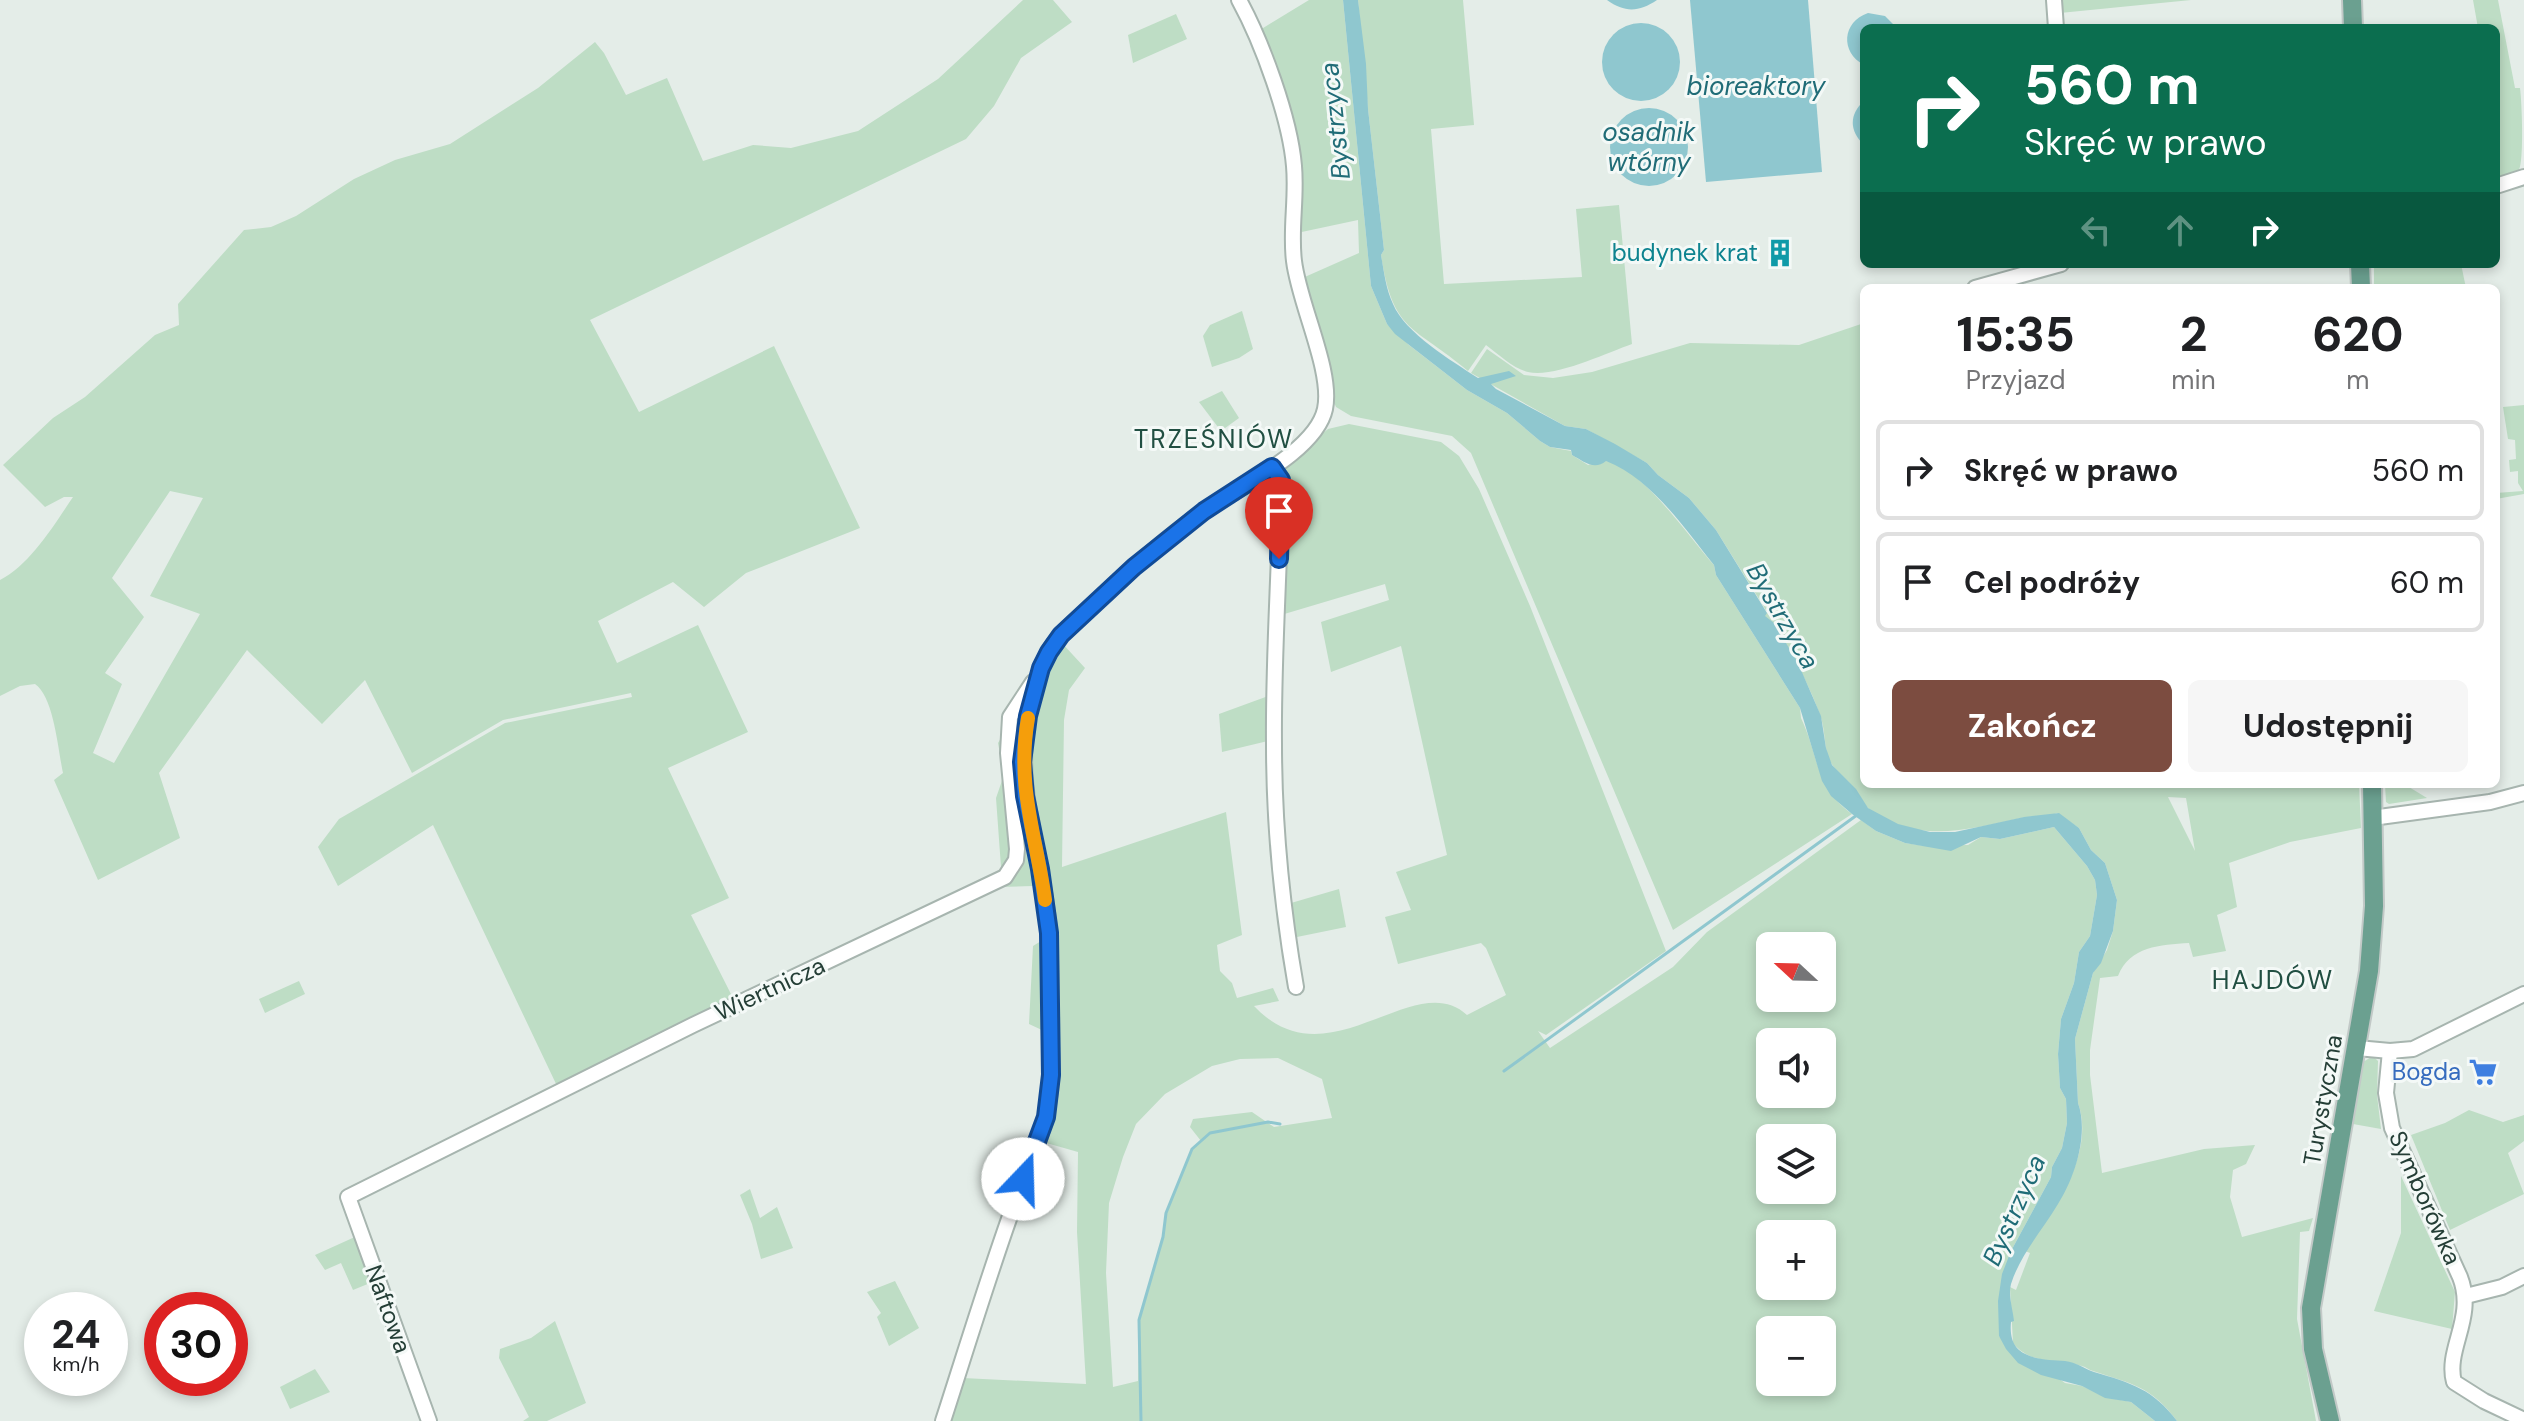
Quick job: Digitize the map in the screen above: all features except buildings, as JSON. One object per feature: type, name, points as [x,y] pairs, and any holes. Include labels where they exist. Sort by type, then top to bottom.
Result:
[{"type":"main road","points":[[2352,0],[2353,24]]},
{"type":"main road","name":"Turystyczna","points":[[2330,1421],[2312,1341],[2311,1304],[2357,1048],[2372,940],[2372,788]]},
{"type":"street","points":[[943,1421],[1048,1106],[1051,1075],[1049,933],[1022,762],[1028,716],[1046,657],[1057,639],[1114,585],[1188,523],[1298,448],[1316,430],[1325,409],[1326,386],[1297,287],[1294,265],[1292,149],[1260,44],[1239,0]]},
{"type":"street","points":[[2054,0],[2056,24]]},
{"type":"street","points":[[2500,185],[2523,177]]},
{"type":"street","points":[[1989,284],[2047,268]]},
{"type":"street","points":[[1272,467],[1281,480],[1275,671],[1275,799],[1287,933],[1296,987]]},
{"type":"street","name":"Wiertnicza","points":[[348,1197],[693,1025],[1005,877],[1016,860],[1017,849],[1008,753],[1010,717],[1033,682],[1037,681]]},
{"type":"street","points":[[2372,818],[2490,802],[2524,793]]},
{"type":"street","points":[[2357,1048],[2390,1051],[2426,1044],[2524,994]]},
{"type":"street","name":"Symborówka","points":[[2390,1051],[2386,1093],[2392,1128],[2466,1296],[2452,1368],[2454,1382],[2524,1420]]},
{"type":"street","name":"Naftowa","points":[[348,1197],[429,1421]]},
{"type":"street","name":"Symborówka","points":[[2466,1296],[2502,1287],[2524,1276]]},
{"type":"green space","points":[[1023,0],[1053,0],[1072,22],[1021,58],[994,106],[966,139],[590,320],[639,412],[774,346],[860,528],[746,573],[704,607],[673,582],[598,621],[617,663],[698,625],[748,732],[668,768],[729,898],[691,915],[734,1000],[558,1088],[433,825],[338,886],[318,847],[339,819],[505,723],[632,697],[631,693],[503,720],[412,773],[365,680],[322,724],[247,650],[159,773],[180,838],[98,880],[54,780],[63,773],[47,700],[35,684],[20,686],[0,696],[0,580],[31,555],[73,497],[64,497],[45,507],[3,465],[53,418],[85,397],[155,335],[179,325],[178,304],[244,230],[271,227],[296,216],[354,179],[395,160],[450,144],[538,88],[595,42],[626,95],[667,78],[703,161],[753,145],[791,148],[858,131],[938,79]],"holes":[[[170,491],[203,498],[150,596],[200,614],[114,763],[93,753],[122,684],[105,673],[144,617],[112,578]]]},
{"type":"green space","points":[[1309,0],[1343,0],[1371,286],[1387,324],[1467,390],[1507,413],[1540,441],[1550,447],[1571,451],[1572,455],[1588,465],[1606,461],[1620,466],[1649,490],[1714,565],[1716,575],[1800,708],[1824,782],[1840,804],[1852,814],[1673,930],[1471,453],[1452,436],[1351,416],[1336,407],[1330,393],[1298,280],[1359,253],[1358,220],[1297,233],[1289,145],[1255,33]]},
{"type":"green space","points":[[1358,0],[1463,0],[1474,125],[1431,129],[1444,284],[1582,277],[1576,209],[1619,205],[1632,344],[1566,368],[1539,373],[1517,368],[1486,345],[1468,371],[1420,335],[1400,314],[1392,300],[1381,255],[1384,250]]},
{"type":"green space","points":[[2059,0],[2191,0],[2060,13]]},
{"type":"green space","points":[[2473,0],[2498,0],[2515,88],[2520,88],[2521,164],[2514,174],[2500,179],[2500,24],[2477,24]]},
{"type":"green space","points":[[1176,14],[1187,39],[1133,63],[1128,35]]},
{"type":"green space","points":[[2374,268],[2462,268],[2465,284],[2374,284]]},
{"type":"green space","points":[[1242,311],[1253,349],[1239,358],[1212,367],[1203,336],[1210,325]]},
{"type":"green space","points":[[1860,324],[1860,788],[2359,788],[2361,828],[2290,842],[2229,863],[2237,907],[2217,915],[2226,951],[2193,957],[2189,943],[2157,946],[2130,958],[2118,976],[2100,978],[2090,1050],[2090,1075],[2102,1173],[2204,1149],[2255,1145],[2246,1164],[2233,1170],[2230,1197],[2242,1237],[2313,1218],[2309,1231],[2300,1232],[2297,1319],[2316,1421],[2177,1421],[2158,1400],[2140,1388],[2082,1366],[2036,1358],[2013,1343],[2010,1287],[2016,1290],[2030,1253],[2025,1251],[2059,1200],[2077,1162],[2082,1122],[2075,1039],[2093,973],[2107,950],[2113,931],[2117,900],[2105,863],[2091,850],[2079,828],[2057,813],[1963,829],[1923,831],[1886,820],[1869,809],[1830,762],[1820,715],[1788,647],[1764,616],[1767,612],[1716,530],[1689,498],[1647,463],[1586,429],[1565,426],[1471,373],[1487,349],[1524,375],[1553,378],[1592,372],[1690,343],[1799,345]],"holes":[[[2168,797],[2186,798],[2195,851]]]},
{"type":"green space","points":[[1222,391],[1239,418],[1221,431],[1199,402]]},
{"type":"green space","points":[[2524,405],[2524,494],[2500,498],[2500,493],[2523,491],[2518,483],[2518,471],[2510,472],[2509,460],[2516,459],[2515,440],[2508,439],[2503,407]]},
{"type":"green space","points":[[1349,424],[1441,442],[1459,456],[1479,489],[1530,606],[1666,951],[1546,1035],[1538,1031],[1550,1048],[1673,967],[1707,932],[1861,820],[1876,831],[1905,843],[1925,846],[1968,845],[1981,837],[2000,839],[2054,827],[2087,866],[2095,880],[2097,895],[2090,936],[2079,952],[2074,983],[2061,1019],[2058,1054],[2060,1088],[2066,1099],[2067,1123],[2062,1148],[2052,1167],[2051,1177],[2011,1251],[1999,1336],[2065,1383],[2131,1402],[2155,1421],[949,1421],[963,1378],[1086,1384],[1077,1232],[1078,1152],[1043,1142],[1048,1121],[1044,1031],[1029,1024],[1033,946],[1041,941],[1033,886],[999,887],[1001,867],[996,798],[1004,775],[998,743],[1004,733],[1018,735],[1018,777],[1026,778],[1040,692],[1061,642],[1085,668],[1069,690],[1064,720],[1062,867],[1226,812],[1242,935],[1217,945],[1220,971],[1232,983],[1237,998],[1273,988],[1279,1001],[1254,1006],[1282,1027],[1311,1034],[1340,1031],[1422,1004],[1446,1004],[1467,1015],[1506,995],[1481,943],[1398,964],[1385,917],[1411,910],[1396,872],[1447,855],[1401,646],[1331,672],[1321,622],[1389,600],[1385,584],[1281,615],[1285,469],[1294,457],[1328,429]],"holes":[[[1278,1058],[1322,1079],[1332,1118],[1274,1127],[1252,1112],[1193,1119],[1190,1127],[1201,1141],[1192,1149],[1166,1213],[1163,1237],[1139,1322],[1138,1381],[1113,1387],[1106,1273],[1109,1203],[1136,1124],[1165,1094],[1212,1066],[1240,1059]]]},
{"type":"green space","points":[[1271,695],[1272,740],[1222,752],[1219,714]]},
{"type":"green space","points":[[2385,788],[2411,788],[2427,798],[2389,804],[2386,802]]},
{"type":"green space","points":[[1339,889],[1346,927],[1292,938],[1291,903]]},
{"type":"green space","points":[[299,981],[305,994],[265,1013],[259,999]]},
{"type":"green space","points":[[2373,1056],[2378,1061],[2377,1095],[2381,1129],[2353,1124],[2363,1062]]},
{"type":"green space","points":[[2469,1110],[2503,1122],[2524,1115],[2524,1141],[2508,1153],[2524,1194],[2450,1230],[2411,1135],[2445,1123]]},
{"type":"green space","points":[[2401,1176],[2455,1292],[2452,1329],[2374,1311],[2401,1233]]},
{"type":"green space","points":[[750,1189],[760,1218],[777,1207],[793,1248],[761,1259],[740,1195]]},
{"type":"green space","points":[[357,1236],[375,1281],[353,1290],[341,1263],[325,1270],[315,1255]]},
{"type":"green space","points":[[895,1281],[919,1328],[889,1346],[877,1317],[881,1313],[867,1292]]},
{"type":"green space","points":[[555,1321],[586,1403],[547,1421],[523,1421],[529,1417],[499,1358],[500,1349],[531,1338]]},
{"type":"green space","points":[[315,1369],[330,1392],[290,1409],[280,1387]]},
{"type":"water","points":[[1343,0],[1358,0],[1384,250],[1381,255],[1391,298],[1399,315],[1430,346],[1478,378],[1509,371],[1516,376],[1491,384],[1496,389],[1565,426],[1586,429],[1615,444],[1647,463],[1689,498],[1716,530],[1767,613],[1765,616],[1774,623],[1798,663],[1821,716],[1832,765],[1856,789],[1868,808],[1898,824],[1930,832],[1955,832],[2059,813],[2079,828],[2091,850],[2105,863],[2117,900],[2113,931],[2101,963],[2093,973],[2075,1039],[2081,1141],[2075,1168],[2064,1193],[2015,1273],[2010,1288],[2014,1321],[2011,1322],[2011,1333],[2014,1344],[2029,1356],[2073,1363],[2130,1384],[2159,1401],[2177,1421],[2155,1421],[2131,1402],[2105,1398],[2082,1386],[2041,1375],[2018,1363],[1999,1336],[1998,1301],[2002,1274],[2051,1177],[2067,1123],[2066,1099],[2060,1088],[2058,1054],[2061,1019],[2074,983],[2079,952],[2090,936],[2097,895],[2095,880],[2087,866],[2054,827],[2000,839],[1981,837],[1951,851],[1905,843],[1876,831],[1852,814],[1831,796],[1822,781],[1800,708],[1716,575],[1714,565],[1666,506],[1623,469],[1606,461],[1589,464],[1572,455],[1571,450],[1550,447],[1540,441],[1507,413],[1467,390],[1395,334],[1387,324],[1371,286]]},
{"type":"water","points":[[1607,0],[1657,0],[1632,9]]},
{"type":"water","name":"bioreaktory","points":[[1690,0],[1808,0],[1822,172],[1706,182]]},
{"type":"water","points":[[1868,13],[1885,16],[1893,24],[1860,24],[1860,62],[1851,53],[1847,38],[1859,17]]},
{"type":"water","name":"osadnik wtórny","points":[[1641,23],[1656,26],[1673,40],[1680,62],[1677,77],[1663,94],[1641,101],[1626,98],[1609,84],[1602,62],[1605,47],[1619,30]]},
{"type":"water","points":[[1859,106],[1860,141],[1853,128],[1853,117]]},
{"type":"water","name":"osadnik wtórny","points":[[1649,108],[1664,111],[1681,125],[1688,147],[1685,162],[1671,179],[1649,186],[1634,183],[1617,169],[1610,147],[1613,132],[1627,115]]},
{"type":"waterway","points":[[1504,1071],[1857,815]]},
{"type":"waterway","points":[[1141,1421],[1139,1320],[1163,1237],[1166,1213],[1192,1149],[1210,1133],[1268,1122],[1280,1124]]},
{"type":"slow traffic","points":[[1028,718],[1022,753],[1025,796],[1045,900]]},
{"type":"place","name":"budynek krat","points":[[1780,253]]},
{"type":"place","name":"Bogda","points":[[2483,1072]]},
{"type":"district","name":"TRZEŚNIÓW","points":[[1214,439]]},
{"type":"district","name":"HAJDÓW","points":[[2273,980]]},
{"type":"route","points":[[1023,1179],[1046,1117],[1051,1075],[1049,933],[1040,869],[1028,818],[1022,762],[1028,716],[1043,663],[1068,628],[1134,567],[1204,511],[1272,467],[1281,480],[1279,559]]},
{"type":"water label","name":"Bystrzyca","points":[[1335,121]]},
{"type":"water label","name":"Bystrzyca","points":[[1783,616]]},
{"type":"water label","name":"Bystrzyca","points":[[2014,1210]]}]
